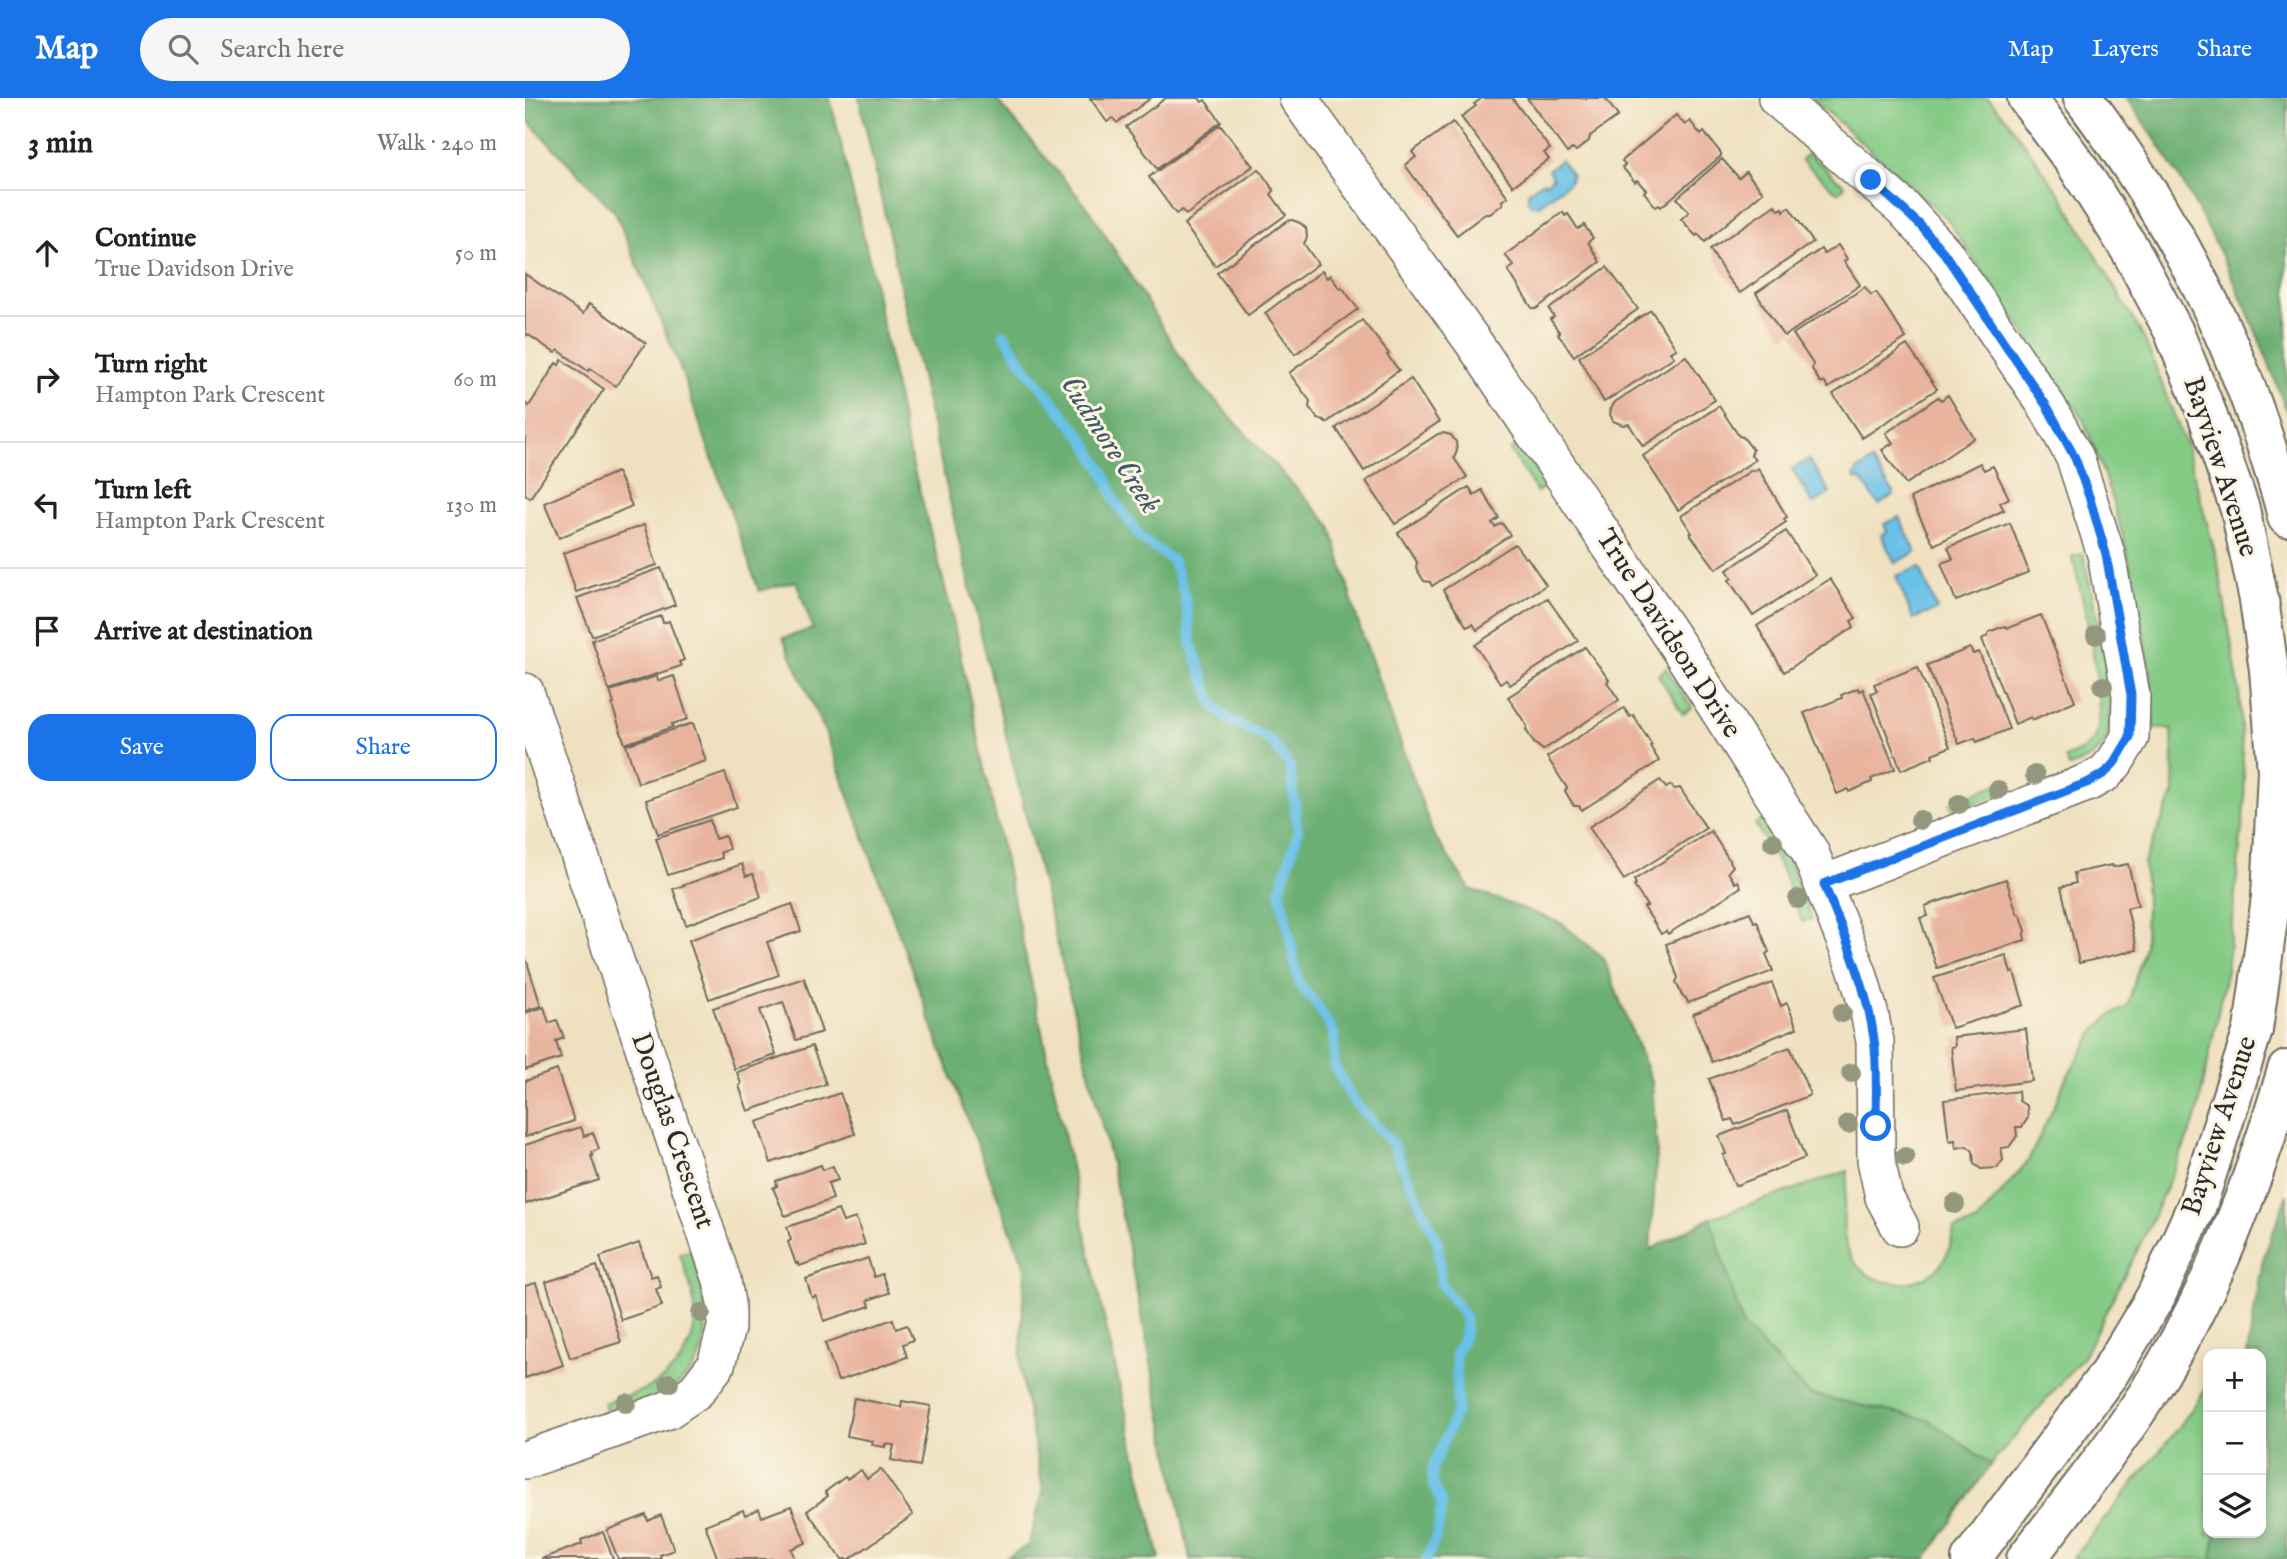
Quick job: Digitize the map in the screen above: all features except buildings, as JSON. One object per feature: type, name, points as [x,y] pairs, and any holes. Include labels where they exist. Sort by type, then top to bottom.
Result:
[{"type":"main road","name":"Bayview Avenue","points":[[1971,1559],[2110,1372],[2156,1296],[2197,1205],[2253,1030],[2271,897],[2277,771],[2269,670],[2259,600],[2240,509],[2206,411],[2173,330],[2131,251],[2076,164],[2027,98]]},
{"type":"main road","name":"Bayview Avenue","points":[[2083,98],[2120,147],[2169,226],[2216,313],[2249,392],[2287,517]]},
{"type":"main road","name":"Bayview Avenue","points":[[2026,1559],[2149,1392],[2193,1314],[2235,1223],[2271,1126],[2287,1070]]},
{"type":"street","points":[[1777,98],[1903,208],[1944,253],[2048,408],[2075,458],[2100,530],[2131,695],[2130,737],[2105,773],[2089,782],[1824,884]]},
{"type":"street","name":"True Davidson Drive","points":[[1312,103],[1685,657],[1810,852],[1858,973],[1869,1012],[1875,1041],[1876,1160],[1884,1198],[1900,1227]]},
{"type":"street","name":"Douglas Crescent","points":[[525,692],[722,1280],[726,1328],[716,1365],[696,1391],[668,1410],[525,1460]]},
{"type":"green space","points":[[525,98],[830,98],[872,272],[906,440],[949,602],[1101,1305],[1160,1559],[1004,1559],[1028,1545],[1043,1491],[1020,1368],[1025,1268],[940,1047],[826,734],[783,638],[813,629],[796,581],[759,591],[678,362],[615,212],[525,118]]},
{"type":"green space","points":[[859,98],[995,98],[1089,209],[1192,375],[1331,526],[1358,622],[1433,834],[1470,889],[1561,923],[1603,957],[1652,1083],[1657,1152],[1650,1250],[1710,1218],[1743,1326],[1809,1394],[1928,1420],[1991,1464],[1926,1559],[1190,1559],[1111,1162],[976,614]]},
{"type":"green space","points":[[1812,98],[1988,98],[2009,122],[2064,200],[2144,338],[2186,446],[2218,564],[2239,688],[2245,800],[2227,969],[2196,1119],[2147,1231],[2083,1357],[1991,1464],[1928,1420],[1809,1394],[1743,1326],[1710,1218],[1848,1171],[1845,1238],[1847,1248],[1859,1267],[1878,1279],[1901,1283],[1923,1278],[1938,1268],[1948,1252],[1954,1229],[1976,1223],[2028,1161],[2064,1082],[2096,1029],[2112,1014],[2127,1007],[2145,946],[2144,862],[2174,793],[2172,729],[2154,728],[2146,649],[2132,572],[2111,496],[2084,421],[1947,219]]},
{"type":"green space","points":[[2126,98],[2287,98],[2287,413],[2238,289],[2219,249],[2176,171]]},
{"type":"green space","points":[[1808,153],[1845,186],[1838,193],[1801,160]]},
{"type":"green space","points":[[1520,444],[1547,485],[1537,492],[1510,450]]},
{"type":"green space","points":[[2083,554],[2103,648],[2110,701],[2109,722],[2106,739],[2096,754],[2069,767],[2065,758],[2089,745],[2095,737],[2098,722],[2099,701],[2092,648],[2072,556]]},
{"type":"green space","points":[[1666,668],[1692,708],[1683,714],[1658,675]]},
{"type":"green space","points":[[2000,783],[2004,793],[1954,812],[1950,803]]},
{"type":"green space","points":[[1764,818],[1785,851],[1812,919],[1802,922],[1782,870],[1755,824]]},
{"type":"green space","points":[[2287,1194],[2287,1559],[2212,1559],[2215,1538],[2266,1538],[2266,1349],[2248,1349],[2263,1259]]},
{"type":"green space","points":[[691,1250],[701,1285],[706,1322],[700,1356],[691,1372],[677,1385],[644,1403],[608,1416],[604,1403],[656,1383],[675,1368],[688,1347],[695,1324],[695,1312],[680,1254]]},
{"type":"green space","points":[[2203,1393],[2203,1538],[2215,1538],[2212,1559],[2072,1559],[2177,1430]]},
{"type":"water","points":[[1561,160],[1572,176],[1571,181],[1539,205],[1531,205],[1528,192],[1543,181],[1545,183],[1553,178],[1548,170]]},
{"type":"water","points":[[1809,459],[1830,493],[1813,504],[1792,469]]},
{"type":"water","points":[[1872,461],[1893,492],[1893,495],[1879,505],[1861,479],[1856,480],[1854,477],[1857,471]]},
{"type":"water","points":[[1899,517],[1916,552],[1895,563],[1881,535],[1887,532],[1884,524]]},
{"type":"water","points":[[1920,567],[1937,610],[1913,619],[1896,576]]},
{"type":"waterway","name":"Cudmore Creek","points":[[1004,334],[1024,366],[1084,439],[1104,473],[1116,503],[1141,538],[1173,561],[1185,597],[1192,646],[1213,703],[1227,719],[1270,740],[1290,766],[1298,832],[1280,890],[1299,984],[1317,1005],[1334,1033],[1334,1065],[1352,1099],[1392,1143],[1438,1243],[1441,1284],[1466,1318],[1464,1338],[1456,1352],[1457,1411],[1432,1469],[1433,1485],[1442,1504],[1437,1535],[1427,1559]]},
{"type":"route","points":[[1871,180],[1919,224],[1944,253],[2048,408],[2075,458],[2106,554],[2131,695],[2130,737],[2105,773],[2089,782],[1824,884],[1858,973],[1869,1012],[1875,1041],[1876,1126]]}]
